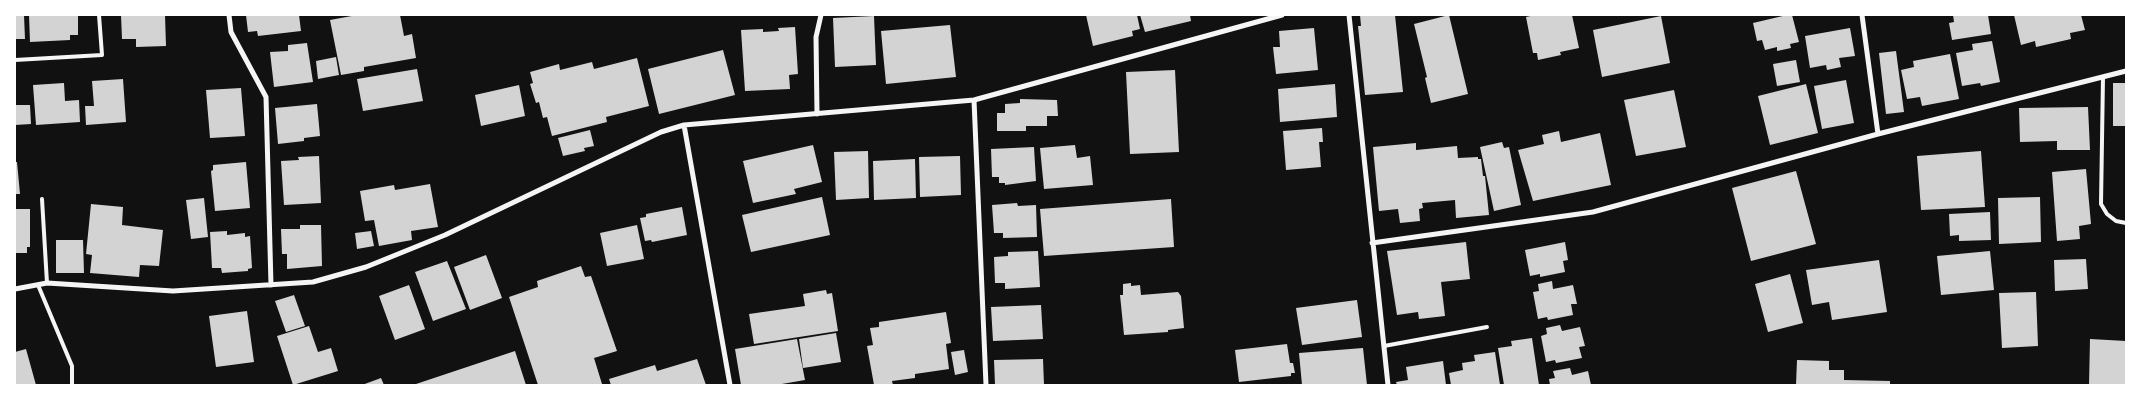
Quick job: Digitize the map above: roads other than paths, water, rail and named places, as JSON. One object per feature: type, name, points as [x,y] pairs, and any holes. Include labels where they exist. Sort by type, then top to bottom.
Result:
[{"type":"street","points":[[229,15],[231,32],[266,97],[272,285]]},
{"type":"street","points":[[817,114],[816,37],[821,15]]},
{"type":"street","points":[[15,289],[47,283],[173,291],[313,282],[366,268],[445,235],[661,132],[684,125],[974,100],[1282,15]]},
{"type":"street","points":[[1349,15],[1388,385]]},
{"type":"street","points":[[1862,15],[1878,134]]},
{"type":"street","points":[[1372,243],[1593,212],[1878,134],[2126,71]]},
{"type":"street","points":[[974,100],[986,385]]},
{"type":"street","points":[[684,125],[730,385]]},
{"type":"lane","points":[[15,60],[102,55],[99,15]]},
{"type":"lane","points":[[2103,77],[2101,204],[2107,214],[2116,221],[2126,223]]},
{"type":"lane","points":[[42,199],[47,283]]},
{"type":"lane","points":[[38,285],[72,366],[72,385]]},
{"type":"lane","points":[[1384,346],[1487,327]]}]
